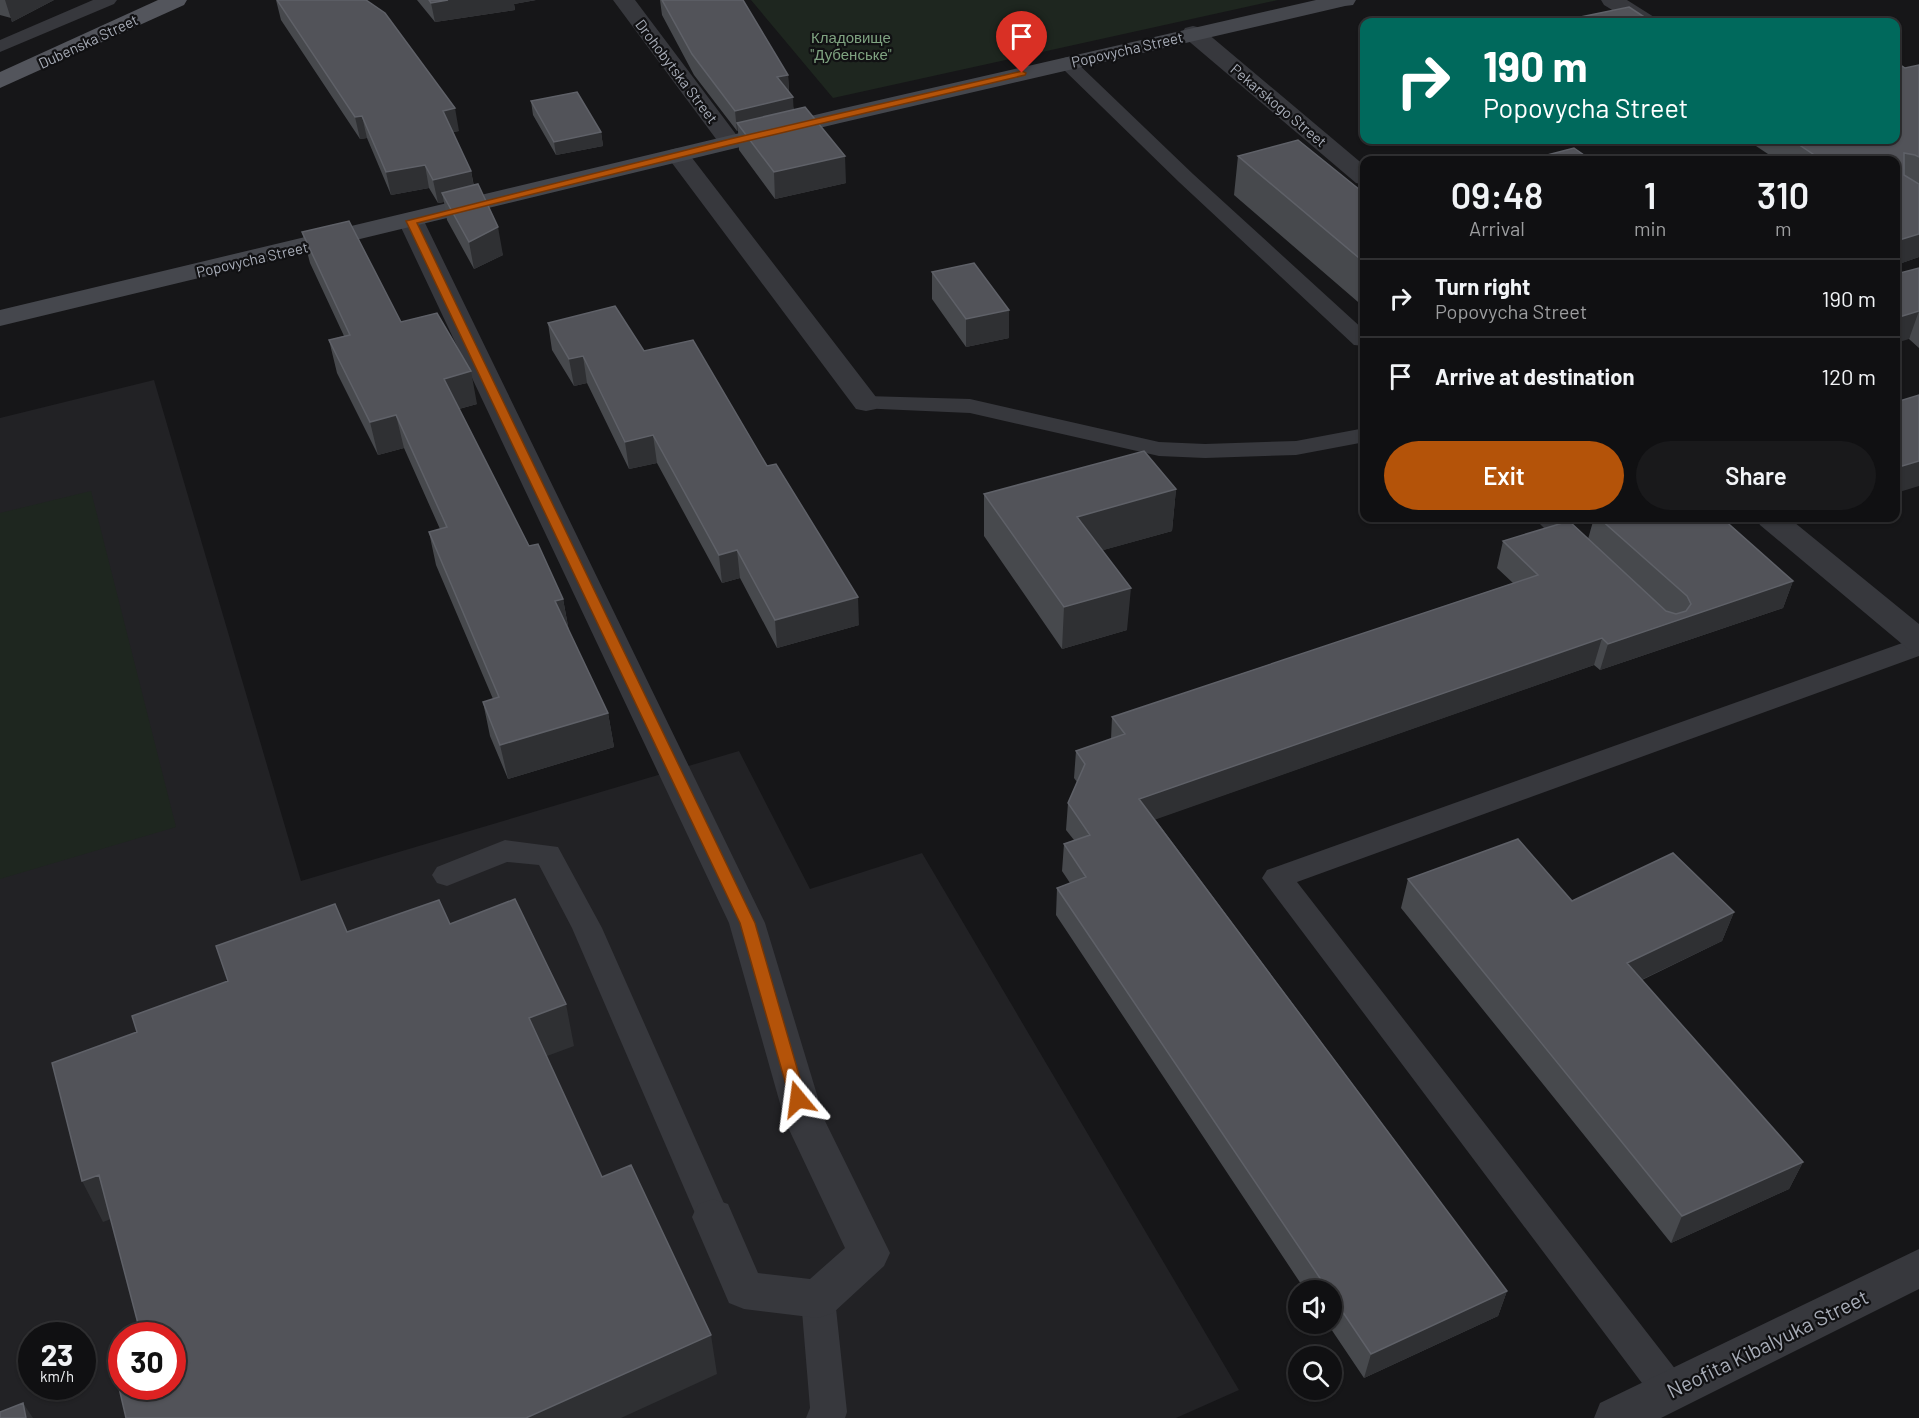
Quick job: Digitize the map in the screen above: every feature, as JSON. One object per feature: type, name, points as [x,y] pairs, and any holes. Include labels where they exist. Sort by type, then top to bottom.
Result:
[{"type":"main road","name":"Dubenska Street","points":[[0,81],[176,0]]},
{"type":"street","name":"Drohobytska Street","points":[[624,0],[730,142]]},
{"type":"street","name":"Popovycha Street","points":[[0,318],[411,221],[730,142],[1193,33],[1345,0]]},
{"type":"street","points":[[1612,0],[1640,18]]},
{"type":"street","name":"Pekarskogo Street","points":[[1193,33],[1360,174]]},
{"type":"street","points":[[678,155],[866,403]]},
{"type":"street","points":[[411,221],[747,923],[805,1121],[869,1254],[818,1299],[744,1290],[713,1217]]},
{"type":"street","points":[[1776,522],[1919,641]]},
{"type":"street","name":"Neofita Kibalyuka Street","points":[[1616,1418],[1919,1268]]},
{"type":"lane","points":[[0,47],[108,0]]},
{"type":"lane","points":[[1066,63],[1186,178],[1360,337]]},
{"type":"lane","points":[[866,403],[970,406],[1159,449],[1205,452],[1296,448],[1360,436]]},
{"type":"lane","points":[[1550,522],[1598,566]]},
{"type":"lane","points":[[1670,1391],[1277,878],[1919,646]]},
{"type":"lane","points":[[447,875],[505,850],[548,855],[587,928],[713,1217]]},
{"type":"lane","points":[[818,1299],[829,1412],[824,1418]]},
{"type":"shaded area","points":[[154,380],[301,881],[739,751],[810,889],[922,853],[1239,1390],[1176,1418],[0,1418],[0,418]]},
{"type":"green space","name":"Кладовище \"Дубенське\"","points":[[751,0],[1278,0],[833,98]]},
{"type":"green space","points":[[91,491],[176,827],[0,879],[0,513]]},
{"type":"building","points":[[277,0],[366,0],[385,13],[455,108],[443,111],[471,171],[433,180],[425,165],[386,172],[362,116],[355,117]]},
{"type":"building","points":[[429,0],[448,0],[431,3]]},
{"type":"building","points":[[662,0],[743,0],[788,75],[777,77],[793,97],[735,111],[692,54]]},
{"type":"building","points":[[1629,7],[1646,18],[1576,18]]},
{"type":"building","points":[[1900,65],[1905,68],[1919,65],[1919,157],[1904,153],[1904,175],[1919,184],[1919,234],[1900,240],[1900,156],[1816,156],[1798,144],[1900,144]]},
{"type":"building","points":[[577,92],[601,132],[554,142],[531,101]]},
{"type":"building","points":[[805,107],[845,156],[774,172],[737,123]]},
{"type":"building","points":[[1298,140],[1360,190],[1360,259],[1238,156]]},
{"type":"building","points":[[1574,148],[1585,156],[1543,156]]},
{"type":"building","points":[[478,184],[498,227],[469,242],[442,193]]},
{"type":"building","points":[[349,221],[401,322],[437,313],[471,371],[444,379],[529,546],[538,544],[563,599],[555,601],[608,713],[500,745],[483,702],[499,697],[429,532],[447,527],[396,415],[370,422],[329,340],[350,335],[302,232]]},
{"type":"building","points":[[974,263],[1009,310],[966,319],[932,272]]},
{"type":"building","points":[[1919,268],[1919,311],[1900,317],[1900,273]]},
{"type":"building","points":[[615,306],[644,351],[693,340],[767,466],[776,464],[858,597],[775,620],[737,550],[719,555],[653,435],[625,442],[583,356],[569,359],[548,323]]},
{"type":"building","points":[[1919,395],[1919,461],[1900,467],[1900,401]]},
{"type":"building","points":[[1144,451],[1176,489],[1077,517],[1131,588],[1064,607],[984,494]]},
{"type":"building","points":[[1566,522],[1570,522],[1666,611],[1676,614],[1686,611],[1691,604],[1687,596],[1604,522],[1727,522],[1793,581],[1608,644],[1602,638],[1139,799],[1507,1291],[1371,1354],[1342,1311],[1342,1280],[1321,1280],[1057,888],[1086,877],[1064,844],[1090,835],[1068,803],[1085,764],[1076,751],[1125,734],[1112,717],[1538,575],[1503,541]]},
{"type":"building","points":[[1518,839],[1572,901],[1673,853],[1734,912],[1627,963],[1803,1162],[1682,1216],[1408,879]]},
{"type":"building","points":[[515,899],[566,1004],[529,1018],[602,1177],[631,1165],[711,1335],[526,1418],[126,1418],[122,1400],[186,1400],[186,1322],[138,1322],[99,1175],[82,1181],[52,1063],[137,1032],[132,1016],[228,981],[216,946],[335,904],[347,932],[439,900],[450,924]]},
{"type":"building","points":[[23,1403],[26,1418],[0,1418],[0,1412]]},
{"type":"route","points":[[798,1099],[747,923],[411,221],[1022,73]]}]
